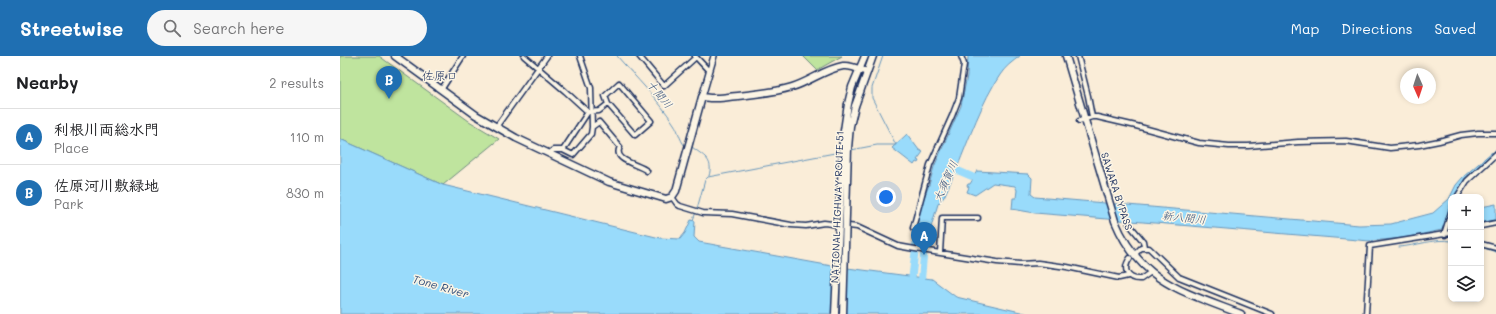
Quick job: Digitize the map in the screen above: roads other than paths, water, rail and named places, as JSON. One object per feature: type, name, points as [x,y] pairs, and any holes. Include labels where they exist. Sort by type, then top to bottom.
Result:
[{"type":"main road","points":[[395,56],[441,90],[496,127],[549,154],[610,182],[663,199],[672,196],[679,184],[702,97],[719,98],[781,90],[805,83],[838,67],[850,66],[867,72]]},
{"type":"main road","name":"NATIONAL HIGHWAY ROUTE 51","points":[[843,314],[848,148],[852,87],[865,56]]},
{"type":"main road","name":"NATIONAL HIGHWAY ROUTE 51","points":[[836,314],[843,137],[851,105],[873,56]]},
{"type":"main road","name":"SAWARA BYPASS","points":[[1066,56],[1082,120],[1114,221],[1126,244],[1137,259],[1166,283],[1178,290],[1241,314]]},
{"type":"street","points":[[441,90],[463,56]]},
{"type":"street","points":[[524,56],[590,112],[599,111],[608,104]]},
{"type":"street","points":[[496,127],[547,56]]},
{"type":"street","points":[[549,154],[553,150],[563,150],[573,155],[591,134],[591,88],[580,56]]},
{"type":"street","points":[[639,56],[664,86],[695,56],[709,71]]},
{"type":"street","points":[[702,97],[714,56]]},
{"type":"street","points":[[913,228],[930,165],[959,98],[964,64],[961,56]]},
{"type":"street","points":[[1078,56],[1092,117]]},
{"type":"street","points":[[619,83],[651,121],[635,135],[608,104],[605,96],[619,83]]},
{"type":"street","points":[[563,150],[590,112]]},
{"type":"street","points":[[1082,120],[1092,117],[1136,126],[1199,143],[1229,146],[1298,142],[1346,142],[1380,148],[1406,148],[1439,141],[1461,134],[1496,134]]},
{"type":"street","points":[[592,126],[599,122],[620,147],[617,151],[618,154],[622,158],[647,171]]},
{"type":"street","points":[[1459,194],[1467,181],[1496,154]]},
{"type":"street","points":[[672,196],[677,204],[683,208],[703,213],[732,214],[791,225],[806,226],[824,223],[859,228],[898,246],[912,249],[997,262],[1020,264],[1038,263],[1067,267],[1119,278],[1128,276],[1133,279],[1141,279],[1151,272]]},
{"type":"street","points":[[940,253],[942,218],[978,218]]},
{"type":"street","points":[[1445,233],[1448,222]]},
{"type":"street","points":[[1484,225],[1496,223]]},
{"type":"street","points":[[1129,224],[1142,241],[1144,247]]},
{"type":"street","points":[[1366,314],[1370,246],[1445,233],[1448,234]]},
{"type":"street","points":[[1484,245],[1496,248]]},
{"type":"street","points":[[1137,252],[1144,247]]},
{"type":"street","points":[[1144,247],[1149,248],[1179,277],[1272,314]]},
{"type":"street","points":[[1128,276],[1126,268],[1130,258]]},
{"type":"water","points":[[968,56],[1020,56],[1002,72],[987,96],[957,168],[957,172],[955,172],[944,197],[938,204],[931,227],[928,249],[913,246],[916,224],[921,205],[934,167],[961,106],[967,76]]},
{"type":"water","points":[[907,134],[919,150],[923,152],[917,160],[919,161],[918,163],[916,162],[914,165],[892,148]]},
{"type":"water","name":"Tone River","points":[[340,139],[443,185],[660,238],[680,239],[685,233],[691,220],[695,221],[694,237],[699,242],[832,266],[932,279],[956,297],[1029,314],[340,314]]},
{"type":"water","points":[[1492,152],[1493,153],[1465,178],[1456,194],[1452,194],[1456,185]]},
{"type":"water","points":[[977,171],[1028,174],[1032,178],[1031,194],[1035,197],[1359,225],[1391,224],[1433,213],[1448,200],[1448,229],[1404,238],[1370,241],[1035,213],[1012,209],[1013,198],[1016,198],[1017,190],[1015,186],[993,183],[975,195],[967,192],[969,187],[967,186],[973,179],[965,175],[966,172],[974,176]]},
{"type":"water","points":[[1496,204],[1496,220],[1484,222],[1484,206]]},
{"type":"waterway","name":"十間川","points":[[617,56],[668,115],[676,127],[681,141],[685,146]]},
{"type":"waterway","points":[[851,150],[877,145],[896,145],[872,98],[872,88],[883,56]]},
{"type":"waterway","name":"十間川","points":[[692,147],[709,162],[709,176]]},
{"type":"waterway","points":[[1493,153],[1496,149]]},
{"type":"waterway","points":[[697,209],[705,180],[708,177],[840,152]]},
{"type":"waterway","name":"新八間川","points":[[952,168],[973,177]]},
{"type":"waterway","points":[[693,220],[696,212]]},
{"type":"waterway","name":"大須賀川","points":[[921,286],[925,238]]},
{"type":"waterway","points":[[1399,247],[1432,241],[1448,240]]},
{"type":"waterway","points":[[911,286],[916,243]]},
{"type":"waterway","points":[[1484,248],[1496,252]]},
{"type":"place","name":"佐原河川敷緑地","points":[[389,99]]},
{"type":"place","name":"利根川両総水門","points":[[924,255]]},
{"type":"district","name":"佐原ロ","points":[[440,75]]}]
